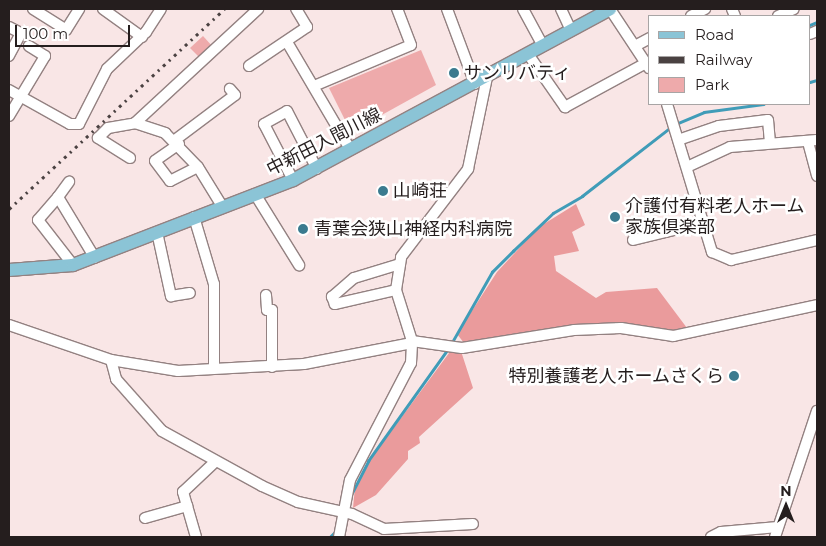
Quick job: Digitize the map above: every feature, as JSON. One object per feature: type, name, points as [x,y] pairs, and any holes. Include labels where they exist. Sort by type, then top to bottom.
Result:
[{"type":"main road","name":"中新田入間川線","points":[[9,270],[73,265],[95,258],[222,206],[294,180],[475,84],[610,9]]},
{"type":"street","points":[[33,9],[66,30],[79,9]]},
{"type":"street","points":[[103,9],[142,37]]},
{"type":"street","points":[[9,90],[70,124],[79,124],[107,69],[142,37],[161,9]]},
{"type":"street","points":[[130,158],[98,138],[108,128],[135,123],[258,9]]},
{"type":"street","points":[[250,66],[288,42],[307,27],[296,9]]},
{"type":"street","points":[[314,86],[411,45],[397,9]]},
{"type":"street","points":[[447,9],[475,84]]},
{"type":"street","points":[[523,9],[543,46]]},
{"type":"street","points":[[561,9],[571,30]]},
{"type":"street","points":[[528,54],[565,107],[648,66],[610,9]]},
{"type":"street","points":[[693,15],[705,9]]},
{"type":"street","points":[[780,15],[795,9]]},
{"type":"street","points":[[9,27],[21,33],[9,56]]},
{"type":"street","points":[[635,46],[648,39]]},
{"type":"street","points":[[288,42],[350,149]]},
{"type":"street","points":[[9,116],[45,56],[29,46]]},
{"type":"street","points":[[339,537],[342,510],[350,480],[406,380],[412,342],[396,290],[400,264],[409,244],[468,169],[487,77]]},
{"type":"street","points":[[198,167],[170,181],[155,160],[235,95],[230,89]]},
{"type":"street","points":[[667,105],[681,139],[687,167],[712,252],[726,260],[817,240]]},
{"type":"street","points":[[294,180],[264,124],[287,111],[317,169]]},
{"type":"street","points":[[681,139],[719,126],[768,120],[770,142]]},
{"type":"street","points":[[135,123],[177,142],[198,167],[222,206]]},
{"type":"street","points":[[687,167],[730,147],[770,142],[812,141],[817,176]]},
{"type":"street","points":[[69,182],[38,220],[73,265]]},
{"type":"street","points":[[255,194],[298,265]]},
{"type":"street","points":[[58,197],[95,258]]},
{"type":"street","points":[[194,217],[214,284],[214,366]]},
{"type":"street","points":[[633,240],[703,224]]},
{"type":"street","points":[[157,232],[171,296],[190,293]]},
{"type":"street","points":[[396,290],[334,304],[332,297],[354,278],[400,264]]},
{"type":"street","points":[[266,295],[267,310],[272,310],[272,367]]},
{"type":"street","points":[[9,325],[111,360],[178,370],[214,366],[272,367],[412,342],[462,348],[574,330],[621,328],[674,336],[817,305]]},
{"type":"street","points":[[111,360],[116,378],[162,431],[216,461],[298,502],[342,510],[382,533],[473,524]]},
{"type":"street","points":[[774,537],[817,412]]},
{"type":"street","points":[[196,537],[183,492],[216,461]]},
{"type":"street","points":[[145,518],[187,506]]},
{"type":"street","points":[[711,537],[721,532],[778,527]]},
{"type":"green space","points":[[203,36],[213,47],[201,59],[190,48]]},
{"type":"green space","points":[[421,50],[436,85],[351,132],[329,88]]},
{"type":"shaded area","points":[[576,204],[585,225],[572,232],[579,251],[554,256],[556,271],[596,298],[606,292],[657,288],[690,332],[643,329],[464,343],[457,334],[497,272],[539,227]]},
{"type":"shaded area","points":[[460,348],[473,388],[419,437],[420,443],[408,451],[408,459],[376,495],[353,508],[355,487],[367,464],[452,349]]},
{"type":"waterway","points":[[811,25],[817,22]]},
{"type":"waterway","points":[[811,82],[817,80]]},
{"type":"waterway","points":[[676,124],[704,112],[756,105]]},
{"type":"waterway","points":[[451,344],[492,272],[513,251],[553,213],[582,196],[671,127]]},
{"type":"waterway","points":[[352,493],[368,461],[448,349]]},
{"type":"waterway","points":[[330,537],[335,532]]},
{"type":"railway","points":[[9,209],[224,9]]},
{"type":"place","name":"サンリバティ","points":[[454,73]]},
{"type":"place","name":"山崎荘","points":[[383,191]]},
{"type":"place","name":"介護付有料老人ホーム 家族倶楽部","points":[[615,217]]},
{"type":"place","name":"青葉会狭山神経内科病院","points":[[303,229]]},
{"type":"place","name":"特別養護老人ホームさくら","points":[[734,376]]}]
